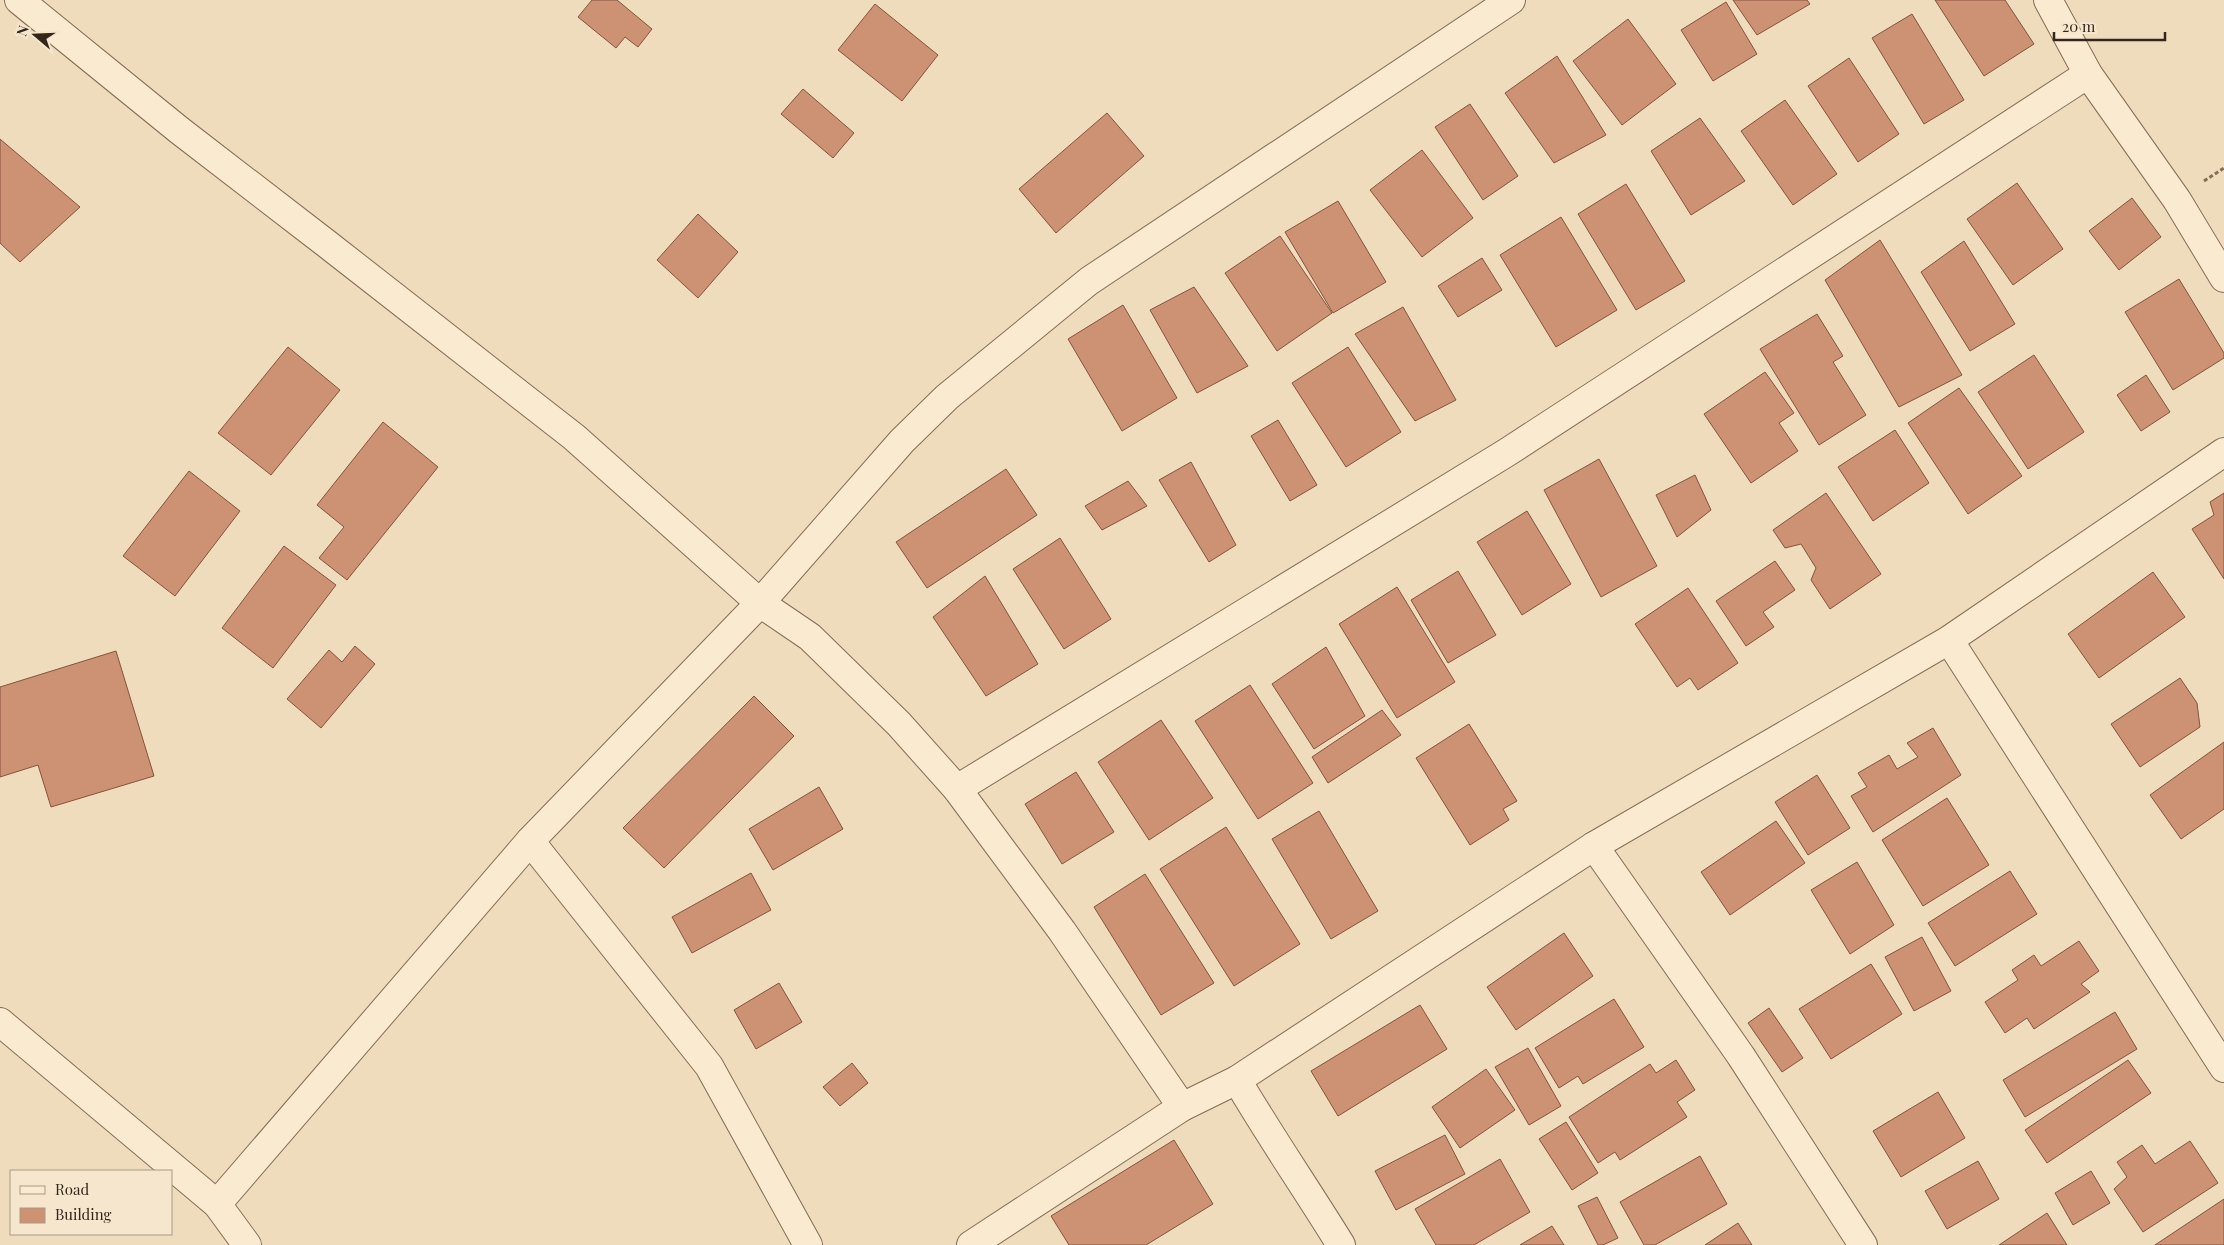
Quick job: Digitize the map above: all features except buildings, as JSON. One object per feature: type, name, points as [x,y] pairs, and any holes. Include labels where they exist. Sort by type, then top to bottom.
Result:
[{"type":"street","points":[[19,0],[179,130],[350,261],[574,437],[760,603],[810,637],[900,724],[958,789],[1062,931],[1182,1107]]},
{"type":"street","points":[[217,1204],[530,841],[760,603],[902,441],[947,397],[1089,281],[1511,0]]},
{"type":"street","points":[[2048,0],[2088,74],[2177,200],[2224,278]]},
{"type":"street","points":[[958,789],[1506,453],[2088,74]]},
{"type":"street","points":[[971,1245],[1182,1107],[1237,1080],[1594,846],[1949,640],[2224,452]]},
{"type":"street","points":[[1949,640],[2224,1068]]},
{"type":"street","points":[[530,841],[709,1066],[808,1245]]},
{"type":"street","points":[[1594,846],[1741,1056],[1863,1245]]},
{"type":"street","points":[[0,1022],[217,1204],[247,1245]]},
{"type":"street","points":[[1237,1080],[1341,1245]]}]
